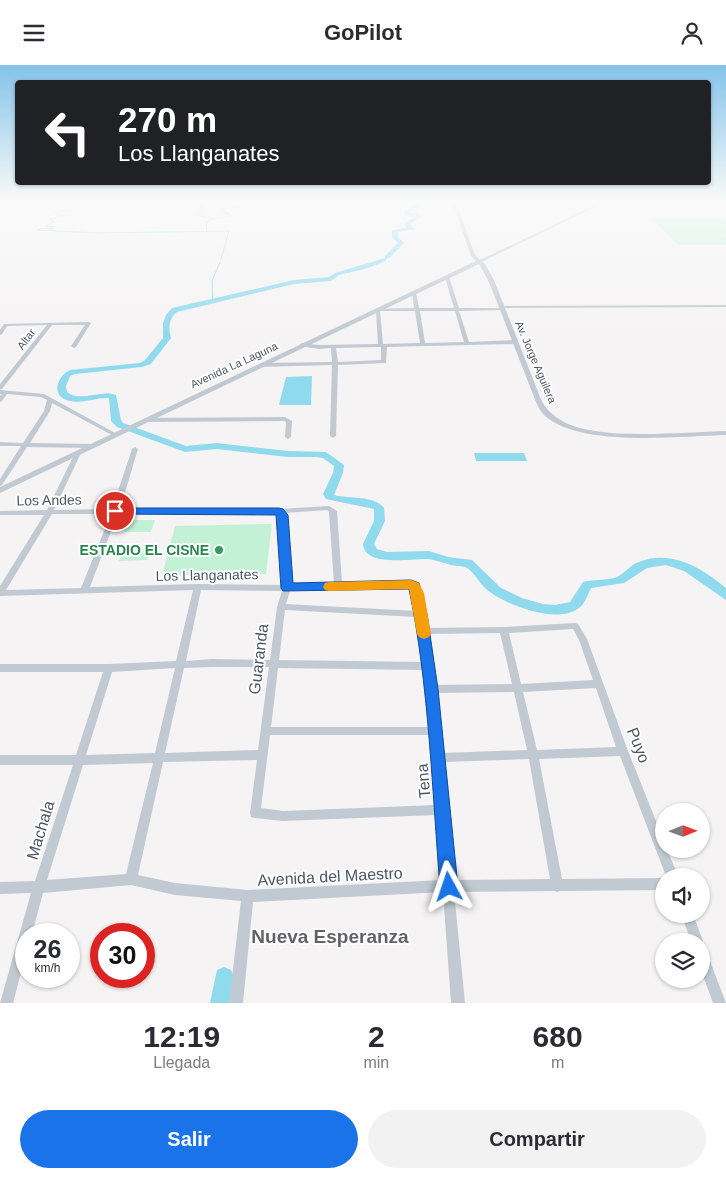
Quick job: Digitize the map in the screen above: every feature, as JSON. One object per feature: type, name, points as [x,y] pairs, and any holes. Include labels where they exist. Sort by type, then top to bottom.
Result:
[{"type":"street","points":[[469,246],[473,257],[478,262],[512,246]]},
{"type":"street","name":"Avenida La Laguna","points":[[0,489],[478,262]]},
{"type":"street","name":"Av. Jorge Aguilera","points":[[478,262],[483,265],[491,279],[540,404],[546,413],[580,431],[609,435],[726,433]]},
{"type":"street","points":[[447,277],[467,344]]},
{"type":"street","points":[[414,293],[423,344]]},
{"type":"street","points":[[261,365],[384,362],[377,311],[726,306]]},
{"type":"street","points":[[0,333],[6,325],[89,323],[74,346]]},
{"type":"street","name":"Altar","points":[[0,388],[50,325]]},
{"type":"street","points":[[302,345],[333,347],[515,342]]},
{"type":"street","points":[[333,347],[333,436]]},
{"type":"street","points":[[0,401],[3,392],[30,393],[48,398],[118,433]]},
{"type":"street","points":[[0,484],[50,406],[48,398]]},
{"type":"street","points":[[145,420],[285,419],[289,421],[288,437]]},
{"type":"street","points":[[0,444],[91,446]]},
{"type":"street","points":[[84,591],[115,511],[135,449]]},
{"type":"street","points":[[0,593],[49,513],[78,453]]},
{"type":"street","name":"Los Andes","points":[[0,513],[332,509],[338,586]]},
{"type":"street","name":"Guaranda","points":[[279,511],[282,515],[287,588],[281,607],[255,813],[284,815],[442,810]]},
{"type":"street","name":"Los Llanganates","points":[[0,593],[198,587],[287,588],[411,584],[415,587]]},
{"type":"street","points":[[131,879],[198,587]]},
{"type":"street","name":"Tena","points":[[415,587],[424,631],[431,689],[458,1003]]},
{"type":"street","points":[[281,607],[421,614]]},
{"type":"street","name":"Puyo","points":[[504,630],[576,626],[583,639],[623,751],[669,868]]},
{"type":"street","points":[[424,631],[504,630],[532,753],[557,885]]},
{"type":"street","points":[[0,667],[109,667],[212,663],[428,666]]},
{"type":"street","name":"Machala","points":[[6,1003],[39,887],[109,667]]},
{"type":"street","points":[[431,689],[516,688],[599,683]]},
{"type":"street","points":[[266,731],[435,731]]},
{"type":"street","points":[[437,758],[623,751]]},
{"type":"street","points":[[0,760],[79,760],[262,755]]},
{"type":"street","name":"Avenida del Maestro","points":[[0,888],[39,887],[131,879],[176,889],[248,897],[449,887],[655,884]]},
{"type":"street","points":[[236,1003],[248,897]]},
{"type":"street","points":[[710,976],[720,1003]]},
{"type":"green space","points":[[128,520],[155,520],[151,532],[123,532]]},
{"type":"green space","name":"ESTADIO EL CISNE","points":[[272,524],[266,574],[162,576],[175,526]]},
{"type":"green space","points":[[150,549],[147,560],[119,561],[123,550]]},
{"type":"water","points":[[312,376],[311,405],[279,405],[286,377]]},
{"type":"water","points":[[474,453],[524,453],[527,461],[476,461]]},
{"type":"waterway","points":[[221,259],[225,246]]},
{"type":"waterway","points":[[387,257],[398,246]]},
{"type":"waterway","points":[[384,260],[363,268],[337,274],[331,279],[294,282],[175,310],[166,323],[167,338],[148,362],[142,365],[73,372],[66,375],[62,386],[63,393],[67,397],[74,399],[108,395],[113,397],[116,421],[120,425],[185,449],[217,446],[288,454],[326,455],[339,465],[338,473],[328,494],[330,497],[371,504],[379,508],[379,521],[369,544],[369,548],[373,552],[387,556],[429,555],[448,561],[468,563],[496,591],[530,605],[543,608],[566,608],[576,603],[587,585],[619,580],[643,565],[666,561],[688,568],[726,595]]},
{"type":"waterway","points":[[213,302],[212,281],[220,262]]},
{"type":"waterway","points":[[220,1003],[224,977]]},
{"type":"slow traffic","points":[[329,587],[411,584],[415,587],[417,593],[424,634]]},
{"type":"place","name":"ESTADIO EL CISNE","points":[[219,550]]},
{"type":"district","name":"Nueva Esperanza","points":[[330,936]]},
{"type":"route","points":[[115,511],[279,511],[282,515],[287,588],[411,584],[415,587],[424,631],[431,689],[449,887]]}]
